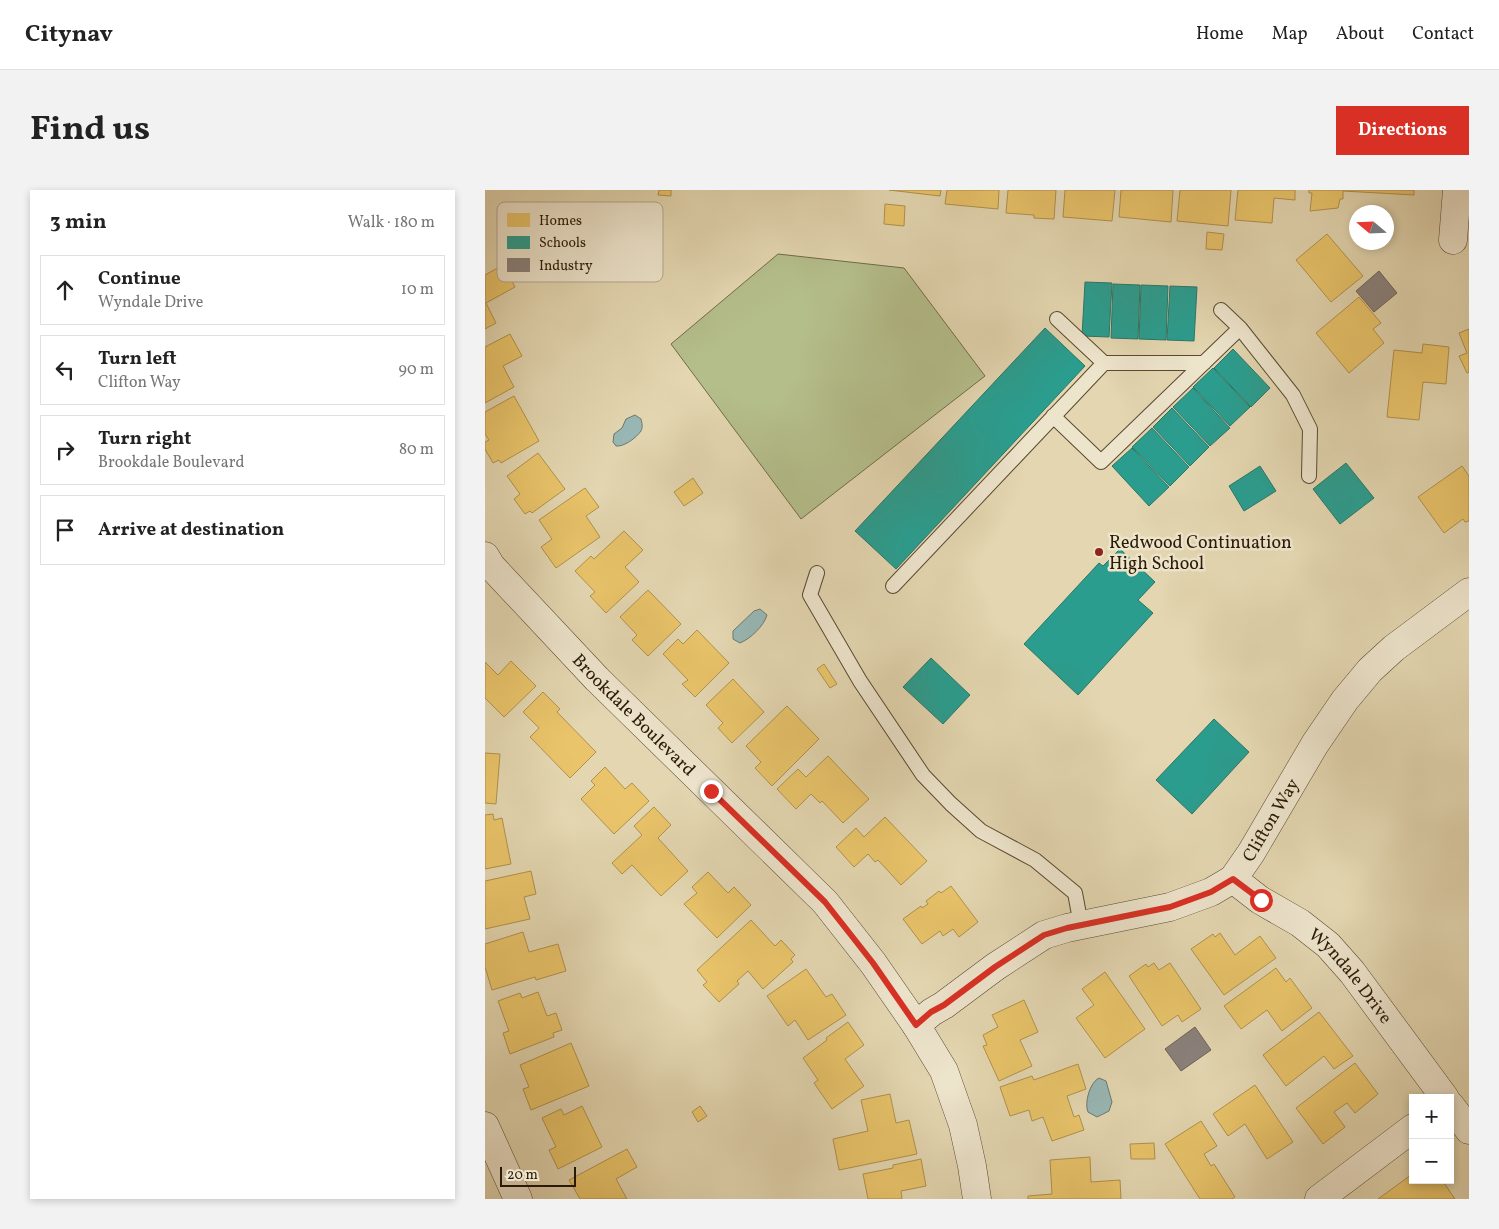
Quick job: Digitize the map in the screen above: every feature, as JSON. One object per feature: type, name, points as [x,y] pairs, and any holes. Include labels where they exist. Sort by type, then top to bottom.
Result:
[{"type":"street","points":[[1453,240],[1457,190]]},
{"type":"street","name":"Brookdale Boulevard","points":[[487,564],[597,680],[825,902],[873,963],[916,1025],[944,1071],[963,1125],[973,1166],[977,1199]]},
{"type":"street","name":"Clifton Way","points":[[916,1025],[931,1012],[944,1005],[1044,935],[1081,925],[1170,907],[1211,892],[1233,879],[1251,853],[1315,744],[1345,700],[1370,670],[1394,648],[1469,592]]},
{"type":"street","name":"Wyndale Drive","points":[[1233,879],[1261,900],[1300,923],[1328,946],[1352,972],[1442,1094]]},
{"type":"street","points":[[1454,1110],[1469,1130]]},
{"type":"street","points":[[485,1126],[518,1199]]},
{"type":"street","points":[[1319,1199],[1409,1131]]},
{"type":"lane","points":[[1221,310],[1240,328],[1293,395],[1311,429],[1309,476]]},
{"type":"lane","points":[[1057,319],[1103,363],[1204,363]]},
{"type":"lane","points":[[1053,416],[1101,462],[1240,328]]},
{"type":"lane","points":[[893,586],[1103,363]]},
{"type":"lane","points":[[817,573],[810,595],[860,681],[923,775],[981,831],[1035,860],[1075,893],[1081,925]]},
{"type":"green space","points":[[778,254],[904,268],[985,376],[801,519],[671,344]]},
{"type":"water","points":[[635,415],[641,419],[641,431],[630,442],[616,446],[613,442],[614,434],[622,428],[626,419]]},
{"type":"water","points":[[760,609],[767,615],[760,628],[740,643],[733,639],[733,631],[754,611]]},
{"type":"water","points":[[1099,1078],[1106,1081],[1112,1102],[1109,1111],[1097,1117],[1088,1112],[1087,1103],[1091,1088]]},
{"type":"building: Homes","points":[[659,190],[671,190],[671,196],[658,195]]},
{"type":"building: Homes","points":[[889,190],[941,190],[940,196]]},
{"type":"building: Homes","points":[[947,190],[999,190],[998,209],[945,204]]},
{"type":"building: Homes","points":[[1008,190],[1056,190],[1054,219],[1006,213]]},
{"type":"building: Homes","points":[[1065,190],[1115,190],[1112,221],[1063,217]]},
{"type":"building: Homes","points":[[1121,190],[1173,190],[1171,222],[1119,217]]},
{"type":"building: Homes","points":[[1180,190],[1231,190],[1228,226],[1177,221]]},
{"type":"building: Homes","points":[[1238,190],[1295,190],[1295,200],[1274,198],[1272,223],[1235,220]]},
{"type":"building: Homes","points":[[1309,190],[1414,190],[1414,195],[1343,191],[1343,199],[1340,199],[1338,208],[1310,211],[1312,193],[1309,193]]},
{"type":"building: Homes","points":[[885,204],[905,206],[904,226],[884,224]]},
{"type":"building: Homes","points":[[1207,232],[1224,234],[1222,250],[1206,249]]},
{"type":"building: Homes","points":[[1327,234],[1363,276],[1331,302],[1296,260]]},
{"type":"building: Homes","points":[[497,268],[497,282],[512,282],[515,287],[486,303],[496,323],[485,329],[485,275]]},
{"type":"building: Homes","points":[[1359,297],[1381,323],[1373,329],[1384,343],[1349,373],[1316,333]]},
{"type":"building: Homes","points":[[1469,329],[1469,372],[1467,373],[1459,356],[1467,353],[1459,333]]},
{"type":"building: Homes","points":[[510,334],[522,356],[503,366],[514,387],[485,403],[485,347]]},
{"type":"building: Homes","points":[[1423,344],[1449,347],[1446,384],[1423,382],[1419,420],[1387,417],[1394,350],[1422,353]]},
{"type":"building: Homes","points":[[514,396],[539,441],[501,463],[499,460],[493,463],[485,449],[485,442],[489,440],[485,434],[485,412]]},
{"type":"building: Homes","points":[[538,453],[565,489],[532,513],[530,511],[525,514],[514,499],[520,494],[507,476]]},
{"type":"building: Homes","points":[[1462,466],[1469,476],[1469,521],[1465,522],[1463,519],[1444,533],[1418,497]]},
{"type":"building: Homes","points":[[693,478],[703,493],[684,506],[674,492]]},
{"type":"building: Homes","points":[[585,488],[599,507],[586,516],[600,537],[556,568],[541,547],[552,539],[539,520]]},
{"type":"building: Homes","points":[[624,531],[643,550],[625,567],[639,582],[606,613],[590,596],[595,592],[575,571],[591,556],[594,559]]},
{"type":"building: Homes","points":[[648,590],[681,624],[648,656],[632,640],[637,635],[620,617]]},
{"type":"building: Homes","points":[[697,630],[729,663],[695,697],[682,684],[688,680],[663,654],[678,639],[683,644]]},
{"type":"building: Homes","points":[[511,661],[536,686],[504,717],[485,698],[485,662],[498,675]]},
{"type":"building: Homes","points":[[824,664],[837,684],[830,688],[817,669]]},
{"type":"building: Homes","points":[[733,679],[764,712],[732,743],[718,728],[723,723],[706,705]]},
{"type":"building: Homes","points":[[543,692],[560,709],[557,712],[596,752],[570,778],[530,737],[539,728],[523,712]]},
{"type":"building: Homes","points":[[787,706],[819,739],[772,786],[755,768],[761,762],[746,746]]},
{"type":"building: Homes","points":[[485,753],[500,754],[496,804],[485,803]]},
{"type":"building: Homes","points":[[828,756],[869,799],[843,823],[822,801],[820,803],[811,794],[796,809],[777,789],[798,769],[806,777]]},
{"type":"building: Homes","points":[[605,767],[625,789],[632,783],[649,801],[614,834],[581,799],[595,785],[591,781]]},
{"type":"building: Homes","points":[[654,807],[671,825],[658,838],[688,871],[661,896],[632,865],[622,874],[612,863],[642,835],[634,826]]},
{"type":"building: Homes","points":[[493,814],[494,820],[502,818],[511,864],[485,869],[485,815]]},
{"type":"building: Homes","points":[[885,817],[927,861],[901,885],[878,860],[875,862],[868,854],[854,867],[836,847],[856,828],[864,837]]},
{"type":"building: Homes","points":[[531,871],[536,894],[524,897],[530,919],[485,929],[485,881]]},
{"type":"building: Homes","points":[[708,872],[728,893],[734,887],[751,905],[717,938],[684,904],[697,893],[692,887]]},
{"type":"building: Homes","points":[[951,886],[978,922],[959,937],[953,929],[943,936],[940,931],[922,944],[903,919],[921,906],[922,908],[928,904],[926,901],[939,891],[941,893]]},
{"type":"building: Homes","points":[[751,920],[775,946],[781,940],[795,955],[791,959],[793,962],[763,989],[748,971],[737,981],[739,984],[719,1002],[703,985],[707,982],[697,970]]},
{"type":"building: Homes","points":[[523,932],[529,952],[558,944],[566,971],[536,980],[535,977],[492,990],[485,967],[485,944]]},
{"type":"building: Homes","points":[[1220,933],[1235,955],[1260,936],[1276,958],[1224,995],[1191,949],[1213,934],[1215,937]]},
{"type":"building: Homes","points":[[1154,963],[1159,970],[1170,963],[1201,1009],[1182,1022],[1178,1015],[1162,1026],[1129,976],[1146,964],[1148,967]]},
{"type":"building: Homes","points":[[1276,968],[1286,982],[1290,978],[1312,1008],[1282,1031],[1267,1010],[1241,1029],[1224,1006]]},
{"type":"building: Homes","points":[[806,969],[826,997],[832,994],[846,1015],[808,1040],[795,1020],[788,1026],[767,996]]},
{"type":"building: Homes","points":[[1105,972],[1145,1029],[1105,1058],[1076,1018],[1094,1005],[1082,989]]},
{"type":"building: Homes","points":[[538,992],[547,1016],[556,1013],[562,1030],[553,1033],[554,1037],[510,1054],[503,1033],[509,1031],[498,1001],[520,993],[522,998]]},
{"type":"building: Homes","points":[[1024,1000],[1038,1032],[1020,1040],[1032,1066],[999,1081],[983,1046],[987,1045],[983,1035],[998,1027],[992,1015]]},
{"type":"building: Homes","points":[[1319,1012],[1353,1056],[1334,1069],[1324,1056],[1286,1086],[1263,1055]]},
{"type":"building: Homes","points":[[848,1022],[864,1045],[845,1059],[864,1086],[832,1109],[814,1083],[818,1080],[803,1058]]},
{"type":"building: Homes","points":[[571,1043],[589,1086],[531,1110],[523,1089],[529,1087],[520,1065]]},
{"type":"building: Homes","points":[[1355,1063],[1378,1094],[1355,1113],[1347,1103],[1334,1112],[1345,1127],[1323,1144],[1296,1108]]},
{"type":"building: Homes","points":[[1078,1064],[1086,1089],[1067,1096],[1074,1117],[1079,1115],[1084,1130],[1052,1141],[1043,1117],[1032,1121],[1029,1110],[1010,1116],[1000,1087],[1032,1076],[1034,1080]]},
{"type":"building: Homes","points":[[1255,1085],[1293,1142],[1267,1159],[1245,1124],[1228,1136],[1213,1114]]},
{"type":"building: Homes","points":[[890,1094],[896,1123],[909,1120],[917,1154],[839,1170],[833,1139],[868,1131],[861,1100]]},
{"type":"building: Homes","points":[[582,1106],[602,1147],[558,1169],[549,1150],[556,1147],[542,1118],[561,1109],[564,1115]]},
{"type":"building: Homes","points":[[700,1106],[707,1116],[698,1122],[692,1112]]},
{"type":"building: Homes","points":[[1201,1121],[1217,1146],[1204,1154],[1211,1166],[1214,1164],[1235,1197],[1232,1199],[1200,1199],[1165,1144]]},
{"type":"building: Homes","points":[[1154,1143],[1155,1159],[1131,1159],[1130,1144]]},
{"type":"building: Homes","points":[[627,1149],[637,1167],[616,1179],[627,1199],[580,1199],[569,1180]]},
{"type":"building: Homes","points":[[1090,1157],[1091,1182],[1120,1180],[1121,1199],[1028,1199],[1028,1196],[1052,1194],[1050,1160]]},
{"type":"building: Homes","points":[[921,1159],[926,1186],[901,1191],[902,1199],[868,1199],[863,1174],[893,1168],[893,1165]]},
{"type":"building: Homes","points":[[1409,1176],[1409,1184],[1445,1184],[1455,1199],[1378,1199]]},
{"type":"building: Schools","points":[[1085,282],[1112,283],[1109,337],[1082,336]]},
{"type":"building: Schools","points":[[1113,284],[1140,285],[1138,339],[1111,338]]},
{"type":"building: Schools","points":[[1141,285],[1168,286],[1166,340],[1139,339]]},
{"type":"building: Schools","points":[[1170,286],[1197,287],[1194,341],[1167,340]]},
{"type":"building: Schools","points":[[1045,328],[1085,366],[896,569],[855,531]]},
{"type":"building: Schools","points":[[1233,349],[1270,388],[1251,407],[1214,368]]},
{"type":"building: Schools","points":[[1213,368],[1250,407],[1230,426],[1193,387]]},
{"type":"building: Schools","points":[[1193,388],[1230,428],[1210,446],[1173,407]]},
{"type":"building: Schools","points":[[1172,408],[1209,447],[1190,466],[1153,427]]},
{"type":"building: Schools","points":[[1152,428],[1189,467],[1170,486],[1132,447]]},
{"type":"building: Schools","points":[[1132,448],[1169,487],[1149,506],[1112,466]]},
{"type":"building: Schools","points":[[1346,463],[1374,498],[1340,524],[1313,489]]},
{"type":"building: Schools","points":[[1260,466],[1276,491],[1244,511],[1229,486]]},
{"type":"building: Schools","points":[[1120,549],[1155,582],[1138,600],[1153,613],[1078,695],[1024,644],[1099,563],[1103,566]]},
{"type":"building: Schools","points":[[931,658],[970,695],[943,724],[903,687]]},
{"type":"building: Schools","points":[[1214,719],[1249,752],[1192,814],[1156,780]]},
{"type":"building: Industry","points":[[1379,271],[1397,293],[1374,312],[1356,291]]},
{"type":"building: Industry","points":[[1195,1027],[1211,1050],[1181,1071],[1165,1049]]},
{"type":"place","name":"Redwood Continuation High School","points":[[1099,552]]},
{"type":"route","points":[[711,791],[825,902],[873,963],[916,1025],[931,1012],[944,1005],[995,967],[1044,935],[1067,928],[1170,907],[1211,892],[1233,879],[1261,900]]}]
